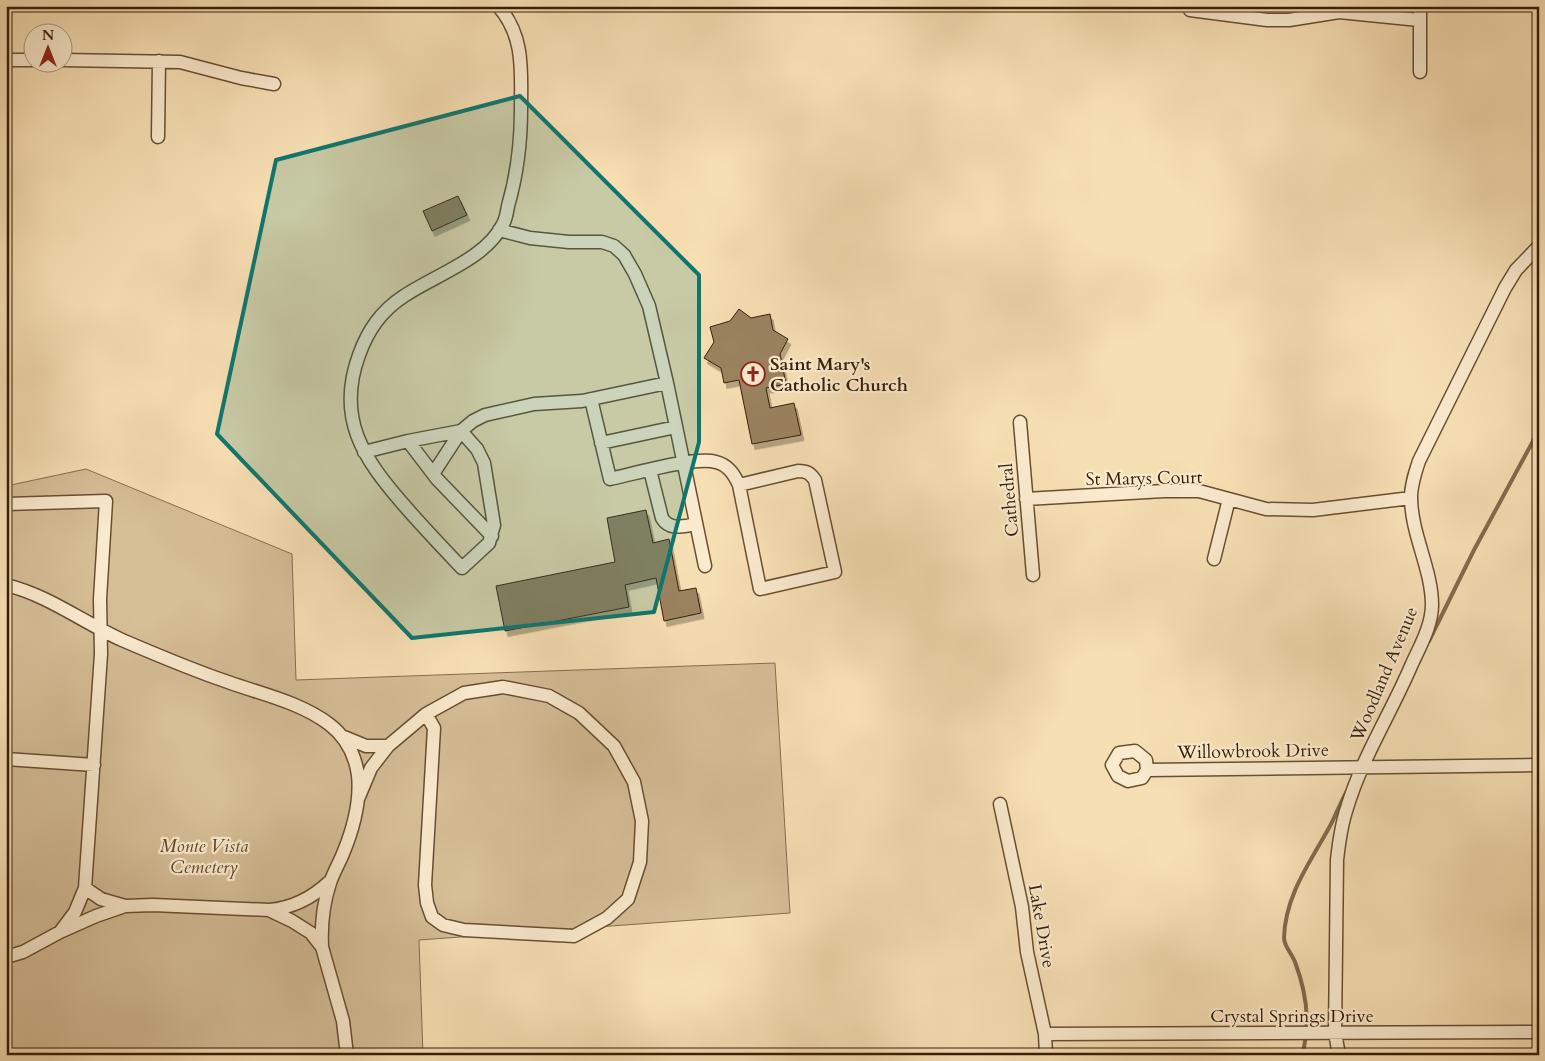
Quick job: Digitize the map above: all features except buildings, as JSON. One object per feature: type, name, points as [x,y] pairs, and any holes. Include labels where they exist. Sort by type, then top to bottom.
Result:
[{"type":"street","points":[[461,431],[478,449],[484,463],[494,525],[489,543],[462,568],[425,530],[385,484],[364,452],[354,426],[351,379],[372,325],[402,297],[433,278],[467,261],[489,244],[503,224],[513,190],[519,152],[521,68],[519,47],[514,29],[507,16],[498,6]]},
{"type":"street","points":[[1420,6],[1420,72]]},
{"type":"street","points":[[1190,10],[1267,20],[1289,20],[1340,12],[1420,20]]},
{"type":"street","points":[[6,60],[22,60]]},
{"type":"street","points":[[72,60],[180,62],[241,78],[274,84]]},
{"type":"street","points":[[158,137],[159,61]]},
{"type":"street","points":[[499,230],[530,238],[569,242],[602,242],[614,246],[624,255],[635,274],[649,306],[705,566]]},
{"type":"street","name":"Woodland Avenue","points":[[1339,1055],[1335,1033],[1336,860],[1340,836],[1347,807],[1363,768],[1400,693],[1430,620],[1432,606],[1411,498],[1412,481],[1419,461],[1493,310],[1516,270],[1539,246]]},
{"type":"street","points":[[433,474],[461,431],[473,421],[485,415],[534,404],[592,399],[667,383]]},
{"type":"street","points":[[592,399],[610,479],[698,461],[715,462],[728,468],[735,476],[739,486],[760,589],[835,572],[814,480],[810,473],[798,471],[739,486]]},
{"type":"street","name":"Cathedral","points":[[1020,422],[1033,575]]},
{"type":"street","points":[[601,443],[676,427]]},
{"type":"street","points":[[364,452],[461,431]]},
{"type":"street","points":[[408,441],[433,474],[479,525],[492,536]]},
{"type":"street","points":[[650,470],[664,523],[672,527],[696,524]]},
{"type":"street","name":"St Marys Court","points":[[1026,499],[1164,491],[1199,491],[1266,510],[1313,510],[1411,498]]},
{"type":"street","points":[[1214,559],[1229,499]]},
{"type":"street","points":[[6,504],[106,501],[100,599],[101,630],[94,765],[85,888],[74,912],[60,932]]},
{"type":"street","points":[[6,585],[31,594],[101,630],[177,663],[289,703],[328,723],[344,737],[366,746],[388,746]]},
{"type":"street","points":[[358,799],[371,768],[388,746],[426,714],[464,693],[503,688],[549,696],[579,712],[614,746],[634,782],[642,821],[640,862],[628,899],[607,918],[574,936],[464,930],[443,925],[432,917],[427,903],[425,885],[434,728],[426,714]]},
{"type":"street","points":[[344,737],[356,766],[358,799],[349,840],[330,881],[322,920],[322,947],[343,1021],[347,1055]]},
{"type":"street","points":[[6,759],[94,765]]},
{"type":"street","name":"Willowbrook Drive","points":[[1147,770],[1539,765]]},
{"type":"street","name":"Lake Drive","points":[[1000,804],[1022,907],[1027,952],[1045,1034],[1046,1055]]},
{"type":"street","points":[[6,957],[23,952],[60,932],[96,916],[125,906],[153,905],[282,909],[301,902],[318,892],[330,881]]},
{"type":"street","points":[[85,888],[101,899],[125,906]]},
{"type":"street","points":[[269,910],[311,933],[322,947]]},
{"type":"street","name":"Crystal Springs Drive","points":[[1045,1034],[1539,1032]]},
{"type":"highlighted area","points":[[520,96],[699,275],[699,442],[654,612],[412,638],[217,434],[276,160]]},
{"type":"green space","name":"Monte Vista Cemetery","points":[[86,469],[292,554],[296,680],[775,663],[790,913],[419,940],[423,1055],[6,1055],[6,486]]},
{"type":"waterway","points":[[1429,641],[1474,550],[1539,430]]},
{"type":"waterway","points":[[1302,1055],[1307,1020],[1306,1008],[1299,973],[1284,941],[1285,922],[1300,879],[1347,791]]},
{"type":"place","name":"Saint Mary's Catholic Church","points":[[753,374]]}]
